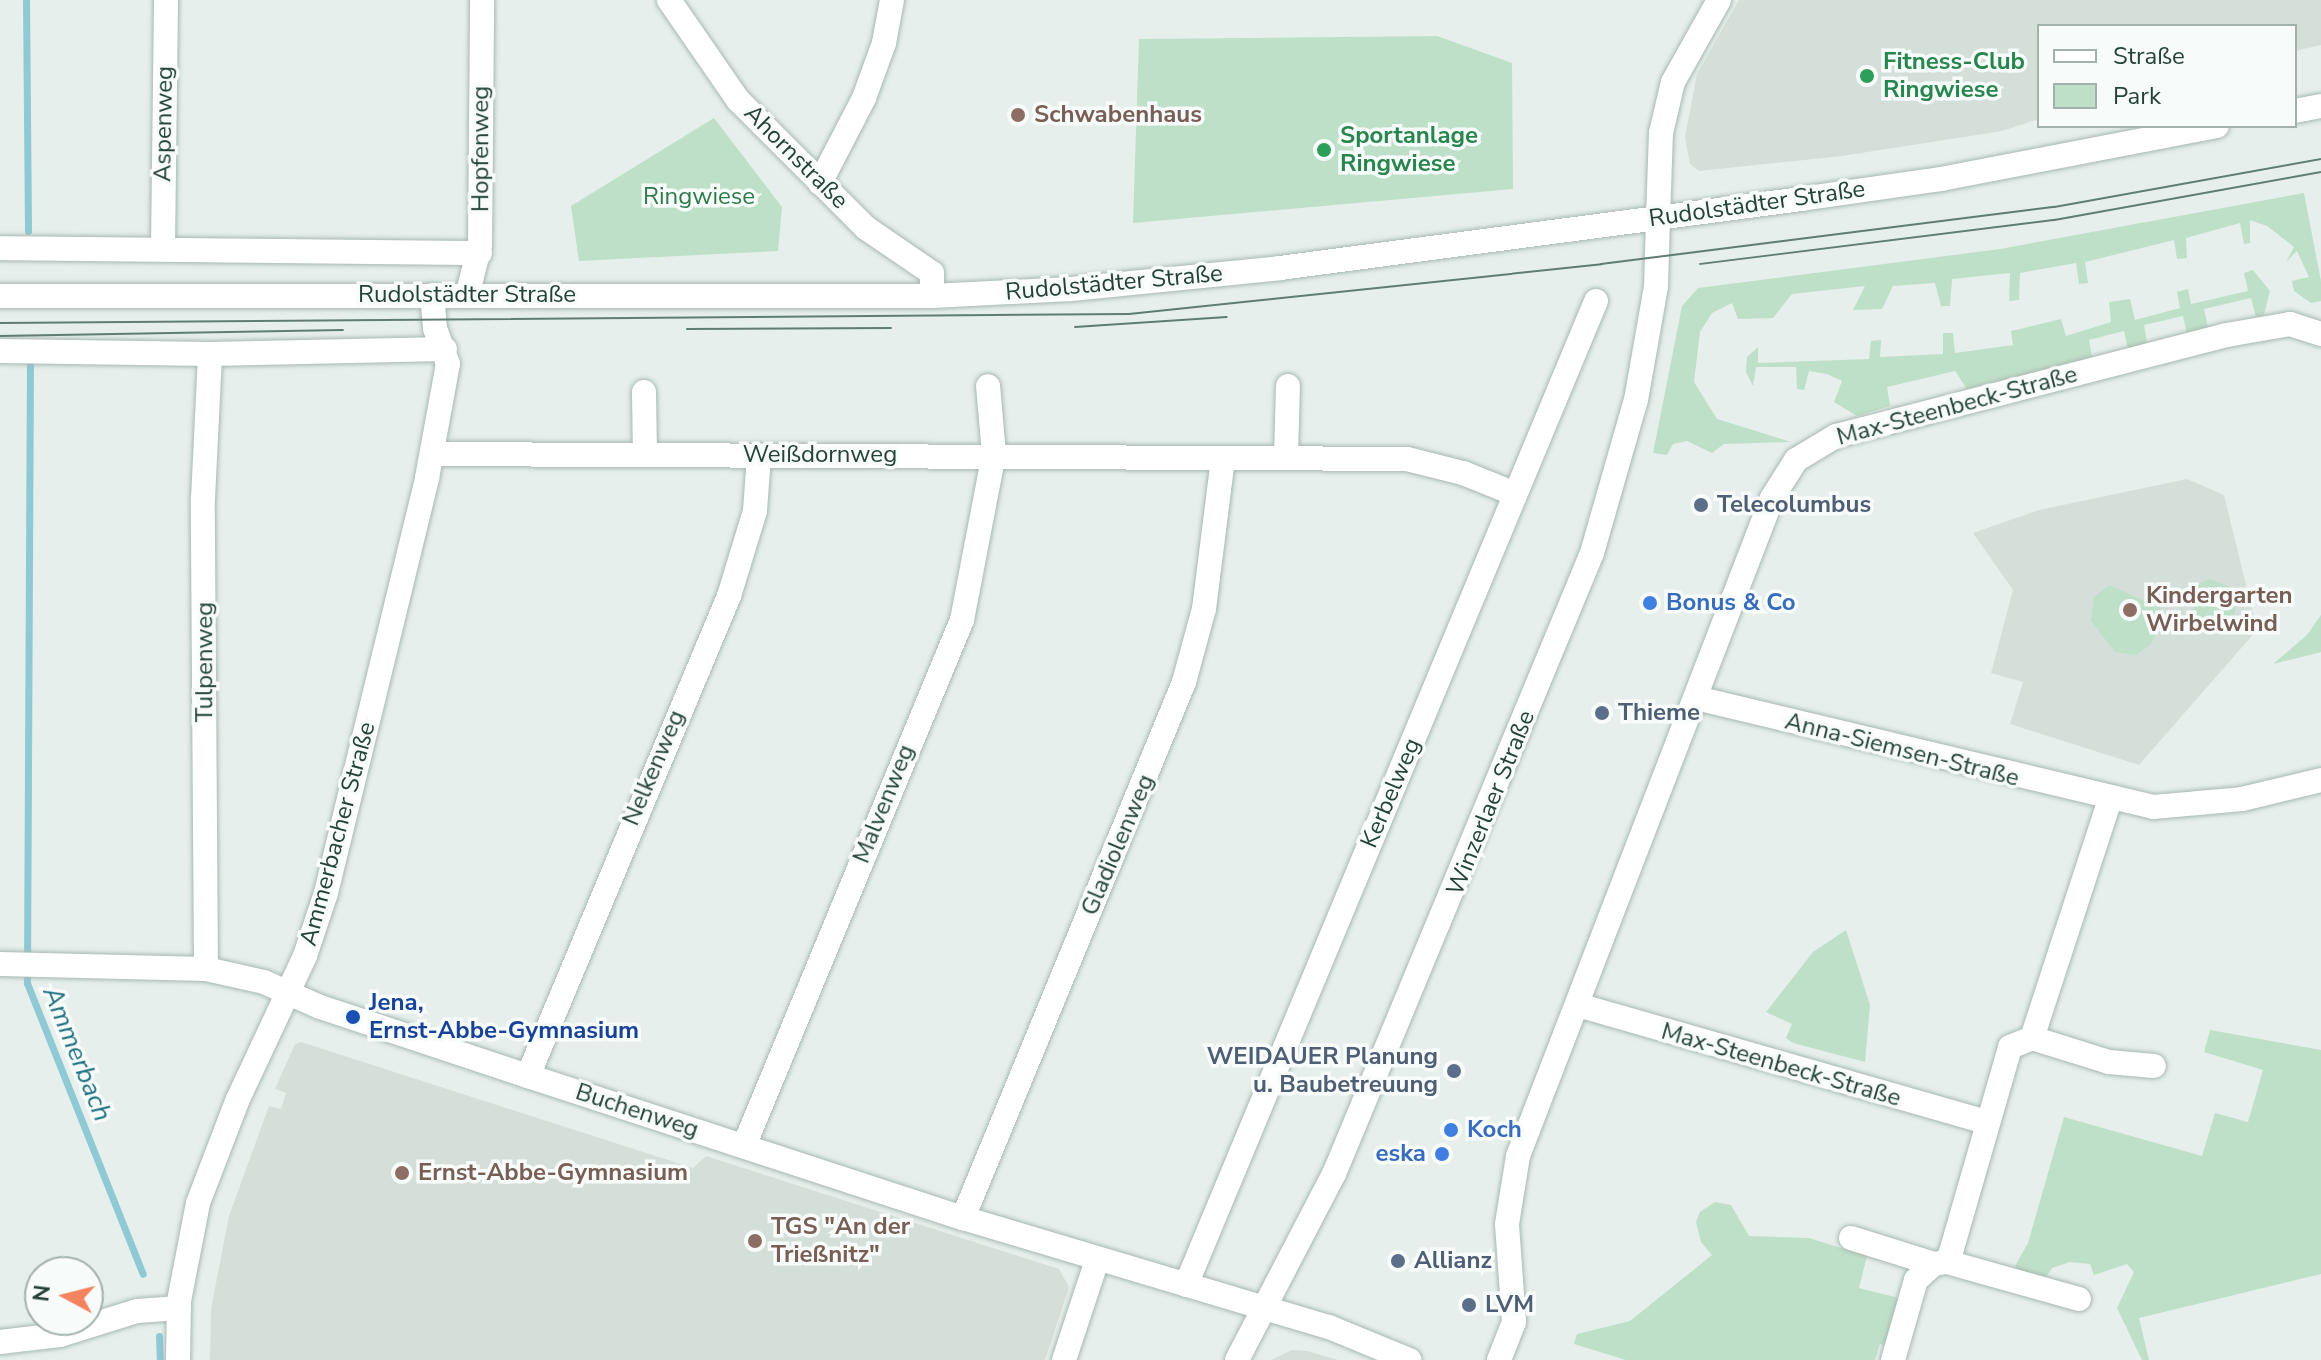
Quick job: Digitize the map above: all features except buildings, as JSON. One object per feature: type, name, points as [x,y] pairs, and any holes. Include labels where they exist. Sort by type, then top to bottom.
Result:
[{"type":"street","name":"Aspenweg","points":[[163,248],[166,0]]},
{"type":"street","name":"Hopfenweg","points":[[467,296],[480,245],[482,0]]},
{"type":"street","name":"Ahornstraße","points":[[669,0],[738,100],[866,228],[932,273],[932,296]]},
{"type":"street","points":[[820,183],[864,98],[884,43],[892,0]]},
{"type":"street","name":"Winzerlaer Straße","points":[[1237,1360],[1267,1309],[1334,1174],[1592,553],[1636,400],[1654,304],[1661,133],[1673,82],[1719,0]]},
{"type":"street","points":[[2297,111],[2321,106]]},
{"type":"street","name":"Rudolstädter Straße","points":[[0,296],[932,296],[1071,289],[1280,268],[1941,179],[2207,128]]},
{"type":"street","name":"Rudolstädter Straße","points":[[0,248],[480,245]]},
{"type":"street","name":"Ammerbacher Straße","points":[[178,1360],[179,1308],[190,1237],[210,1166],[288,993],[326,893],[432,454],[447,386],[445,349],[435,328],[432,295]]},
{"type":"street","name":"Kerbelweg","points":[[1186,1285],[1596,301]]},
{"type":"street","name":"Max-Steenbeck-Straße","points":[[1499,1360],[1514,1322],[1507,1224],[1513,1175],[1772,498],[1796,460],[1820,442],[2248,330],[2290,324],[2321,334]]},
{"type":"street","points":[[0,351],[210,354],[445,349]]},
{"type":"street","name":"Tulpenweg","points":[[206,969],[203,499],[210,354]]},
{"type":"street","points":[[988,386],[994,454]]},
{"type":"street","points":[[1286,456],[1288,386]]},
{"type":"street","points":[[644,392],[645,455]]},
{"type":"street","name":"Weißdornweg","points":[[432,454],[994,454],[1407,459],[1463,473],[1515,494]]},
{"type":"street","name":"Malvenweg","points":[[744,1146],[962,620],[994,454]]},
{"type":"street","name":"Nelkenweg","points":[[528,1076],[654,763],[729,596],[755,511],[759,455]]},
{"type":"street","name":"Gladiolenweg","points":[[963,1218],[1184,682],[1204,609],[1223,458]]},
{"type":"street","name":"Anna-Siemsen-Straße","points":[[1696,698],[2110,800],[2153,807],[2195,805],[2321,780]]},
{"type":"street","points":[[2032,1038],[2110,800]]},
{"type":"street","name":"Buchenweg","points":[[4,965],[206,969],[288,993],[528,1076],[963,1218],[1267,1309],[1409,1360]]},
{"type":"street","name":"Max-Steenbeck-Straße","points":[[1578,1005],[1985,1122]]},
{"type":"street","points":[[1893,1360],[1916,1280],[1940,1263],[2010,1047],[2032,1038],[2109,1062],[2154,1066]]},
{"type":"street","points":[[1851,1238],[2079,1299]]},
{"type":"street","points":[[1064,1360],[1097,1260]]},
{"type":"street","points":[[0,1342],[60,1335],[137,1311],[179,1308]]},
{"type":"shaded area","points":[[1739,0],[2321,0],[2321,45],[2297,51],[2297,24],[2037,24],[2037,120],[2002,131],[1842,156],[1699,171],[1690,164],[1685,137],[1697,74]]},
{"type":"shaded area","name":"Kindergarten Wirbelwind","points":[[2187,479],[2224,495],[2257,630],[2139,765],[2010,724],[2023,682],[1991,673],[2013,590],[1973,533],[2039,510]]},
{"type":"shaded area","points":[[301,1042],[693,1168],[706,1156],[1059,1269],[1069,1287],[1045,1360],[210,1360],[211,1309],[229,1216],[269,1106],[281,1109],[286,1093],[275,1089],[295,1044]]},
{"type":"shaded area","points":[[1292,1350],[1307,1351],[1338,1360],[1271,1360]]},
{"type":"green space","name":"Sportanlage Ringwiese","points":[[1437,36],[1512,63],[1513,189],[1133,223],[1139,39]]},
{"type":"green space","name":"Ringwiese","points":[[714,118],[782,207],[778,251],[579,261],[571,206]]},
{"type":"green space","points":[[2304,193],[2321,281],[2321,301],[2311,303],[2294,291],[2292,281],[2309,277],[2297,251],[2286,262],[2294,247],[2267,226],[2250,220],[2250,243],[2244,244],[2240,223],[2186,238],[2187,258],[2177,259],[2174,240],[2085,262],[2088,283],[2079,284],[2076,263],[2020,273],[2019,300],[2009,301],[2010,273],[1952,279],[1950,306],[1941,306],[1935,283],[1893,286],[1882,309],[1853,310],[1865,286],[1792,294],[1773,318],[1738,319],[1732,303],[1712,313],[1700,332],[1694,382],[1717,419],[1791,442],[1724,444],[1712,453],[1687,441],[1673,444],[1667,455],[1653,453],[1682,306],[1698,288],[2000,249]]},
{"type":"green space","points":[[2253,270],[2270,291],[2264,315],[2256,317],[2251,298],[2204,309],[2208,328],[2187,334],[2183,316],[2144,325],[2147,343],[2128,349],[2124,331],[2089,340],[2092,357],[1967,389],[1955,371],[1887,387],[1890,406],[1857,416],[1834,402],[1842,381],[1827,374],[1809,371],[1804,390],[1797,389],[1796,367],[1756,367],[1753,386],[1746,372],[1747,357],[1758,347],[1758,363],[1869,359],[1871,341],[1881,340],[1880,357],[1943,354],[1943,333],[1953,333],[1955,353],[2013,345],[2011,331],[2061,319],[2066,336],[2111,322],[2109,302],[2130,299],[2135,320],[2180,308],[2177,292],[2188,289],[2191,304],[2248,291],[2244,273]]},
{"type":"green space","points":[[2209,579],[2234,588],[2237,600],[2233,624],[2215,632],[2193,625],[2194,586]]},
{"type":"green space","points":[[2109,585],[2160,608],[2163,622],[2150,645],[2135,655],[2115,652],[2091,621],[2094,597]]},
{"type":"green space","points":[[2321,615],[2321,652],[2273,664],[2307,635]]},
{"type":"green space","points":[[1846,930],[1870,1005],[1865,1062],[1793,1043],[1786,1038],[1792,1024],[1766,1012],[1813,952]]},
{"type":"green space","points":[[2210,1030],[2321,1050],[2321,1274],[2139,1318],[2149,1360],[2142,1360],[2117,1308],[2134,1272],[2127,1264],[2094,1275],[2090,1264],[2070,1262],[2052,1268],[2041,1285],[2021,1280],[2015,1266],[2028,1243],[2064,1117],[2202,1156],[2215,1113],[2248,1122],[2263,1070],[2204,1052]]},
{"type":"green space","points":[[1715,1202],[1731,1205],[1749,1236],[1809,1238],[1867,1256],[1859,1288],[1899,1298],[1888,1346],[1880,1344],[1875,1360],[1626,1360],[1574,1344],[1577,1334],[1630,1321],[1712,1255],[1701,1242],[1696,1222],[1700,1212]]},
{"type":"waterway","name":"Ammerbach","points":[[26,0],[28,231]]},
{"type":"waterway","name":"Ammerbach","points":[[30,359],[27,983],[143,1274]]},
{"type":"waterway","name":"Ammerbach","points":[[159,1336],[160,1360]]},
{"type":"tram line","points":[[0,323],[1129,314],[1601,264],[2054,207],[2321,159]]},
{"type":"tram line","points":[[1700,264],[2054,220],[2321,172]]},
{"type":"tram line","points":[[1075,327],[1227,317]]},
{"type":"tram line","points":[[687,329],[891,328]]},
{"type":"tram line","points":[[0,336],[343,330]]},
{"type":"place","name":"Fitness-Club Ringwiese","points":[[1867,76]]},
{"type":"place","name":"Schwabenhaus","points":[[1018,115]]},
{"type":"place","name":"Sportanlage Ringwiese","points":[[1324,150]]},
{"type":"place","name":"Telecolumbus","points":[[1701,505]]},
{"type":"place","name":"Bonus & Co","points":[[1650,603]]},
{"type":"place","name":"Kindergarten Wirbelwind","points":[[2130,610]]},
{"type":"place","name":"Thieme","points":[[1602,713]]},
{"type":"place","name":"Jena, Ernst-Abbe-Gymnasium","points":[[353,1017]]},
{"type":"place","name":"WEIDAUER Planung u. Baubetreuung","points":[[1454,1071]]},
{"type":"place","name":"Koch","points":[[1451,1130]]},
{"type":"place","name":"eska","points":[[1442,1154]]},
{"type":"place","name":"Ernst-Abbe-Gymnasium","points":[[402,1173]]},
{"type":"place","name":"TGS \"An der Trießnitz\"","points":[[755,1241]]},
{"type":"place","name":"Allianz","points":[[1398,1261]]},
{"type":"place","name":"LVM","points":[[1469,1305]]}]
